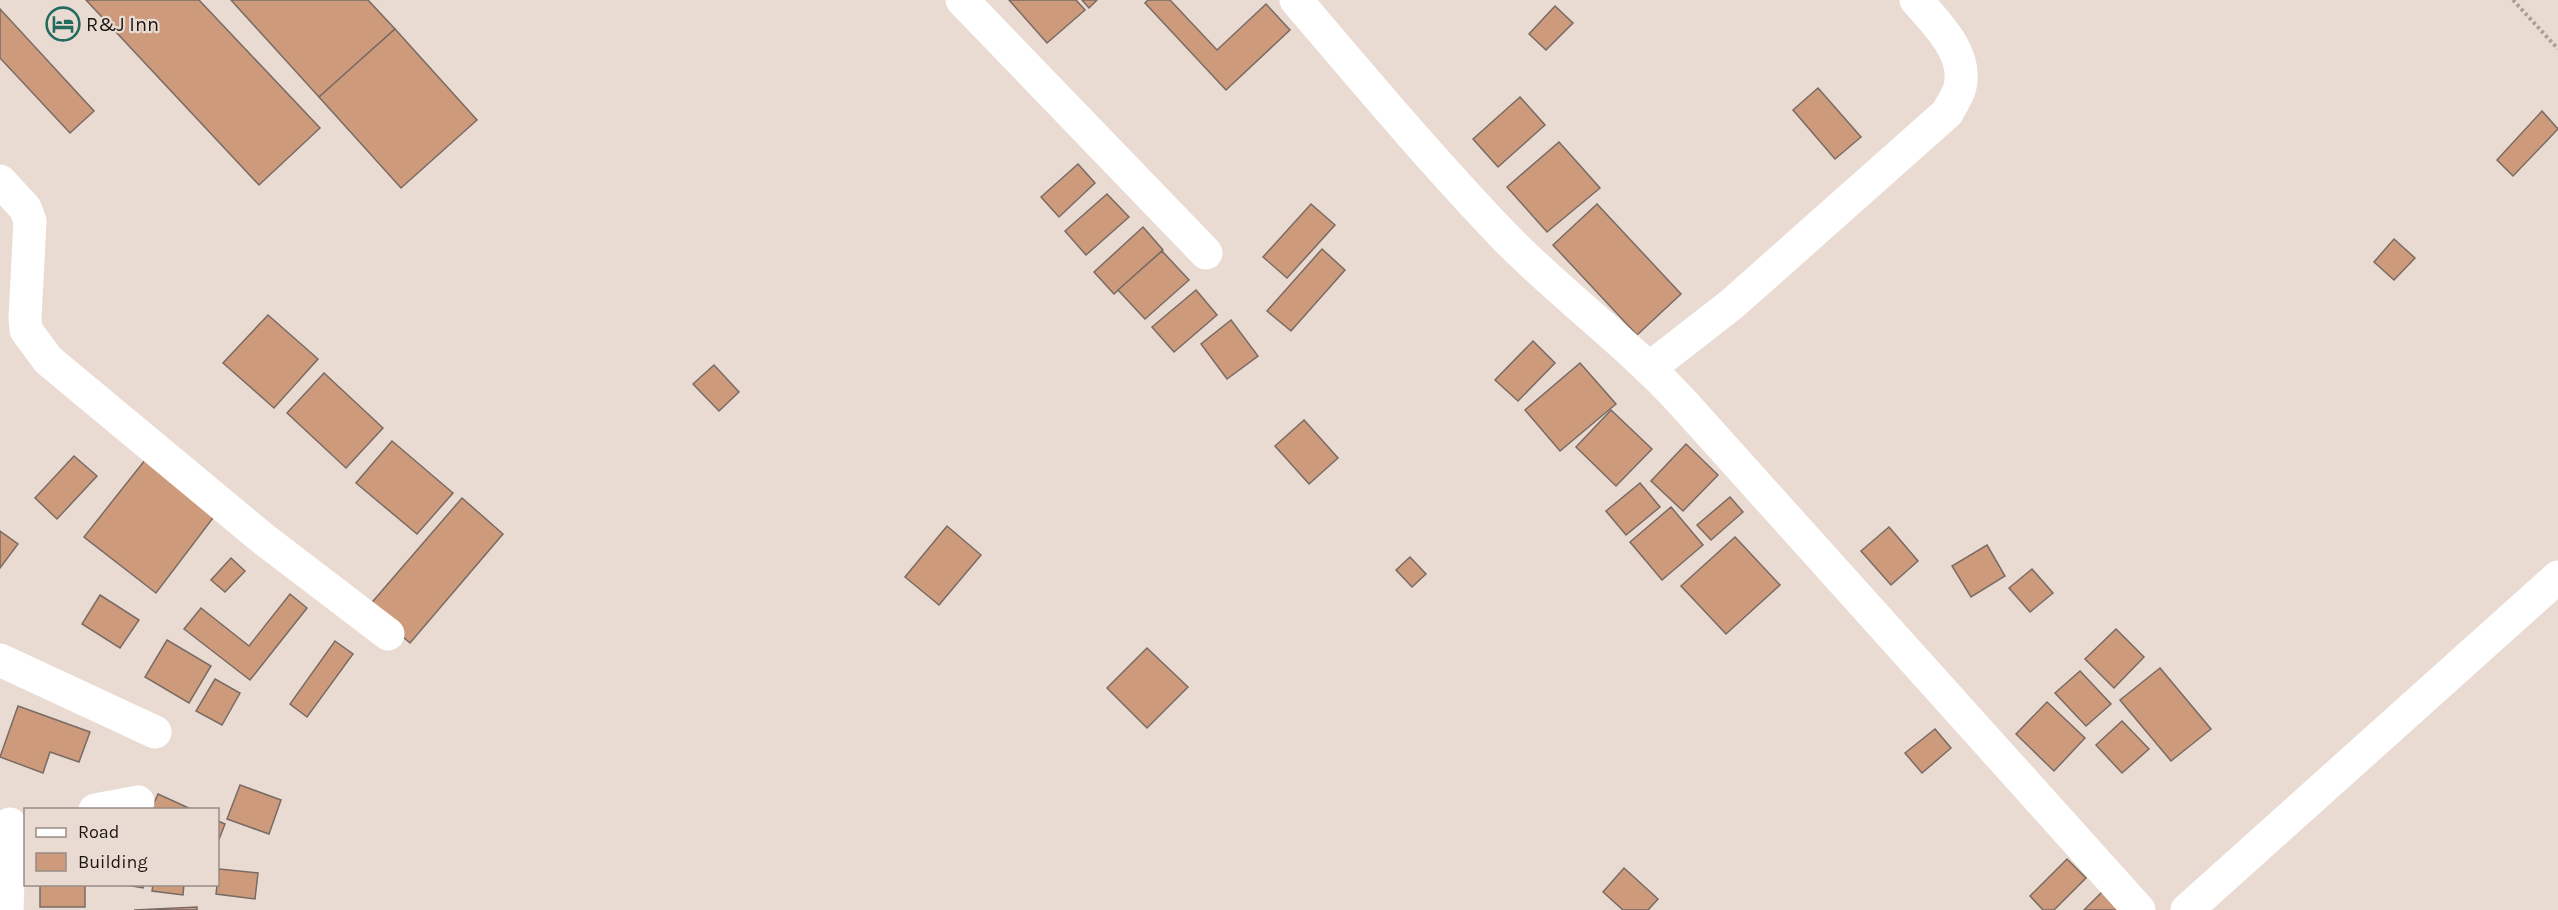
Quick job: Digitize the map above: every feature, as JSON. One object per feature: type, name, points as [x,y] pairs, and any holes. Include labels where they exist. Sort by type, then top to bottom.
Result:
[{"type":"street","points":[[962,0],[1206,253]]},
{"type":"street","points":[[1296,0],[1407,131],[1508,240],[1651,368],[2139,910]]},
{"type":"street","points":[[1651,368],[1732,304],[1947,113],[1960,87],[1960,64],[1949,39],[1916,0]]},
{"type":"street","points":[[0,180],[25,208],[30,221],[26,330],[48,360],[180,467],[261,537],[387,634]]},
{"type":"street","points":[[2187,910],[2558,578]]},
{"type":"street","points":[[0,660],[155,732]]},
{"type":"street","points":[[106,808],[138,802]]},
{"type":"street","points":[[8,910],[12,823]]},
{"type":"path","points":[[2513,0],[2558,49]]},
{"type":"building","points":[[86,0],[199,0],[320,128],[259,185]]},
{"type":"building","points":[[231,0],[368,0],[395,29],[319,97]]},
{"type":"building","points":[[1009,0],[1076,0],[1085,10],[1047,43]]},
{"type":"building","points":[[1082,0],[1097,0],[1089,8]]},
{"type":"building","points":[[1148,0],[1170,0],[1217,50],[1266,4],[1290,30],[1226,90],[1145,3]]},
{"type":"building","points":[[1555,6],[1573,23],[1546,50],[1529,34]]},
{"type":"building","points":[[0,9],[94,111],[70,133],[0,58]]},
{"type":"building","points":[[395,29],[477,120],[401,188],[319,97]]},
{"type":"building","points":[[1818,88],[1861,137],[1835,159],[1793,110]]},
{"type":"building","points":[[1520,97],[1545,125],[1498,167],[1473,139]]},
{"type":"building","points":[[2542,111],[2558,129],[2513,176],[2497,160]]},
{"type":"building","points":[[1559,142],[1600,188],[1547,232],[1507,187]]},
{"type":"building","points":[[1078,164],[1095,183],[1059,217],[1041,197]]},
{"type":"building","points":[[1107,194],[1129,217],[1086,255],[1065,231]]},
{"type":"building","points":[[1311,204],[1335,225],[1287,278],[1263,257]]},
{"type":"building","points":[[1597,204],[1681,294],[1637,335],[1553,245]]},
{"type":"building","points":[[1143,227],[1163,250],[1114,294],[1094,272]]},
{"type":"building","points":[[2394,239],[2415,258],[2394,280],[2374,262]]},
{"type":"building","points":[[1322,249],[1345,270],[1291,331],[1267,311]]},
{"type":"building","points":[[1162,251],[1189,280],[1145,319],[1118,290]]},
{"type":"building","points":[[1196,290],[1217,315],[1174,352],[1152,327]]},
{"type":"building","points":[[268,315],[318,359],[274,408],[223,363]]},
{"type":"building","points":[[1231,320],[1258,356],[1227,379],[1201,344]]},
{"type":"building","points":[[1533,341],[1555,363],[1518,401],[1495,380]]},
{"type":"building","points":[[1580,363],[1616,404],[1560,451],[1525,410]]},
{"type":"building","points":[[714,365],[739,392],[719,411],[693,384]]},
{"type":"building","points":[[324,373],[383,428],[346,468],[287,413]]},
{"type":"building","points":[[1611,410],[1652,449],[1616,486],[1576,447]]},
{"type":"building","points":[[1304,420],[1338,458],[1309,484],[1275,446]]},
{"type":"building","points":[[392,441],[453,493],[417,534],[356,483]]},
{"type":"building","points":[[1686,444],[1718,475],[1683,511],[1651,481]]},
{"type":"building","points":[[74,456],[97,476],[57,519],[35,498]]},
{"type":"building","points":[[145,460],[216,514],[156,593],[84,537]]},
{"type":"building","points":[[1640,483],[1660,507],[1626,535],[1606,511]]},
{"type":"building","points":[[1730,497],[1743,512],[1711,540],[1697,525]]},
{"type":"building","points":[[462,498],[503,534],[410,643],[368,607]]},
{"type":"building","points":[[1671,507],[1703,545],[1662,580],[1630,542]]},
{"type":"building","points":[[947,526],[981,555],[939,605],[905,577]]},
{"type":"building","points":[[1889,527],[1918,561],[1891,585],[1861,551]]},
{"type":"building","points":[[0,531],[18,544],[0,568]]},
{"type":"building","points":[[1735,537],[1780,585],[1726,634],[1681,586]]},
{"type":"building","points":[[1987,545],[2005,576],[1971,597],[1952,566]]},
{"type":"building","points":[[1410,557],[1426,574],[1412,587],[1396,570]]},
{"type":"building","points":[[231,558],[245,571],[225,592],[211,580]]},
{"type":"building","points":[[2032,569],[2053,593],[2030,612],[2009,588]]},
{"type":"building","points":[[290,594],[307,608],[250,680],[184,629],[201,608],[249,646]]},
{"type":"building","points":[[100,595],[139,620],[120,648],[82,624]]},
{"type":"building","points":[[2116,629],[2144,657],[2114,688],[2085,659]]},
{"type":"building","points":[[167,640],[211,666],[189,703],[145,677]]},
{"type":"building","points":[[335,641],[353,654],[307,717],[290,704]]},
{"type":"building","points":[[1147,648],[1188,687],[1147,728],[1107,688]]},
{"type":"building","points":[[2160,668],[2211,729],[2171,761],[2120,700]]},
{"type":"building","points":[[2080,671],[2111,704],[2086,726],[2055,693]]},
{"type":"building","points":[[215,679],[240,693],[222,725],[196,711]]},
{"type":"building","points":[[2047,702],[2085,738],[2054,771],[2016,734]]},
{"type":"building","points":[[18,706],[90,732],[79,762],[50,752],[43,773],[0,757]]},
{"type":"building","points":[[2122,721],[2149,749],[2122,773],[2096,745]]},
{"type":"building","points":[[1935,729],[1951,748],[1922,773],[1905,753]]},
{"type":"building","points":[[240,785],[281,800],[269,834],[227,819]]},
{"type":"building","points":[[158,794],[189,808],[152,808]]},
{"type":"building","points":[[219,821],[225,824],[219,839]]},
{"type":"building","points":[[2067,859],[2086,878],[2054,910],[2043,910],[2030,896]]},
{"type":"building","points":[[1624,868],[1658,899],[1648,910],[1623,910],[1603,892]]},
{"type":"building","points":[[219,869],[258,873],[255,899],[216,894],[217,886],[219,886]]},
{"type":"building","points":[[40,886],[85,886],[85,907],[40,907]]},
{"type":"building","points":[[153,886],[184,886],[183,895],[152,891]]},
{"type":"building","points":[[2102,892],[2120,910],[2084,910]]},
{"type":"building","points":[[197,907],[197,910],[134,910]]},
{"type":"place","name":"R&J Inn","points":[[63,24]]}]
